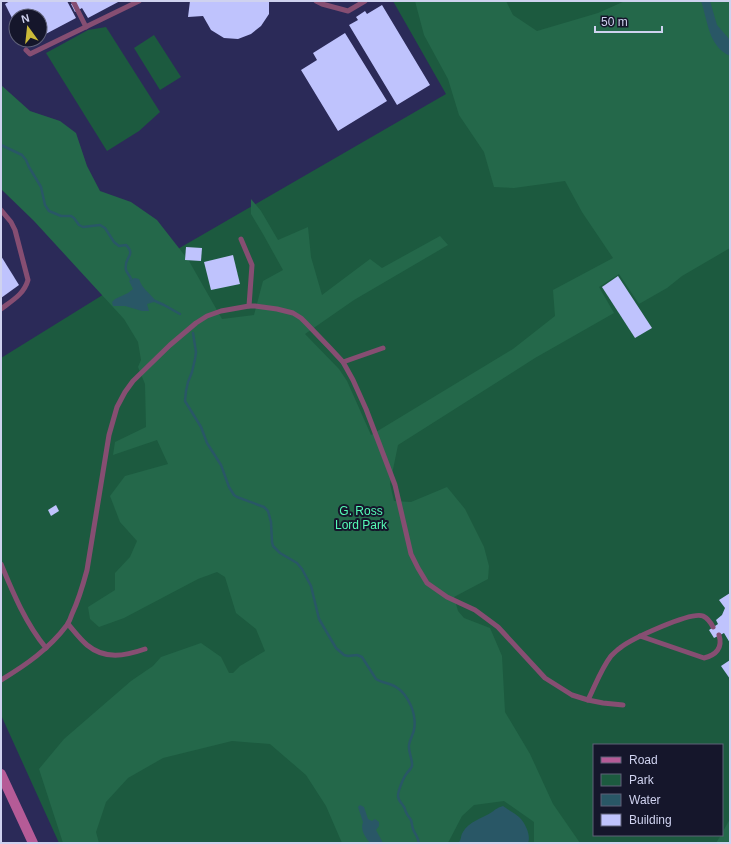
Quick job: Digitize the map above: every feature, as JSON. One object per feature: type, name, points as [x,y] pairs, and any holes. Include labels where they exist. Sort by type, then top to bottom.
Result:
[{"type":"main road","points":[[1,774],[32,843]]},
{"type":"lane","points":[[73,1],[86,27]]},
{"type":"lane","points":[[26,50],[30,54],[138,1]]},
{"type":"lane","points":[[316,1],[348,11],[365,1]]},
{"type":"lane","points":[[1,210],[11,222],[15,230],[28,280],[26,287],[21,293],[1,308]]},
{"type":"lane","points":[[241,239],[252,265],[249,306]]},
{"type":"lane","points":[[1,680],[23,667],[36,657],[68,624],[83,587],[109,435],[117,408],[125,392],[150,363],[196,323],[207,316],[221,311],[255,306],[293,313],[306,323],[343,362],[363,401],[395,485],[411,554],[427,583],[447,597],[475,610],[498,627],[545,678],[572,695],[588,700],[623,705]]},
{"type":"lane","points":[[343,362],[383,348]]},
{"type":"lane","points":[[1,564],[19,605],[35,635],[46,648]]},
{"type":"lane","points":[[588,700],[610,657],[620,648],[640,636],[654,629],[693,616],[702,616],[709,621],[713,627]]},
{"type":"lane","points":[[68,624],[89,646],[106,655],[120,655],[145,649]]},
{"type":"lane","points":[[640,636],[704,658],[712,656],[717,652],[720,646],[719,635]]},
{"type":"green space","name":"G. Ross Lord Park","points":[[393,1],[730,1],[730,843],[59,843],[1,715],[1,358],[164,257],[446,94]]},
{"type":"green space","points":[[415,1],[506,1],[513,15],[537,31],[598,13],[625,1],[730,1],[730,248],[682,276],[667,288],[639,304],[619,274],[599,287],[614,313],[535,358],[398,445],[390,484],[394,501],[411,502],[447,487],[465,509],[484,547],[489,566],[488,579],[454,597],[458,611],[464,618],[490,628],[502,656],[505,712],[530,754],[553,804],[580,843],[534,843],[534,822],[504,801],[474,805],[462,816],[447,843],[342,843],[326,806],[306,775],[270,744],[232,741],[163,758],[128,778],[106,802],[96,832],[99,843],[63,843],[39,769],[64,739],[131,681],[153,666],[161,657],[201,643],[221,657],[229,673],[233,673],[240,666],[265,651],[256,629],[236,613],[225,577],[217,572],[198,579],[124,618],[99,627],[90,619],[88,607],[115,590],[115,573],[130,557],[137,541],[120,522],[110,496],[125,476],[168,464],[157,440],[113,455],[115,442],[146,427],[145,384],[138,367],[141,360],[138,342],[124,319],[34,221],[1,189],[1,85],[30,111],[60,121],[76,133],[87,166],[100,191],[131,202],[157,220],[189,261],[222,319],[254,315],[263,281],[283,270],[251,214],[251,199],[261,211],[278,240],[308,227],[311,257],[322,295],[370,259],[382,268],[440,236],[448,245],[354,300],[305,334],[339,369],[347,381],[371,435],[513,349],[555,316],[553,290],[613,258],[582,212],[565,181],[514,188],[494,187],[484,152],[459,115],[448,79],[424,35]]},
{"type":"green space","points":[[106,27],[160,112],[139,131],[107,151],[46,53],[88,30]]},
{"type":"green space","points":[[154,35],[181,77],[160,90],[134,48]]},
{"type":"green space","points":[[730,819],[730,843],[716,843],[720,836],[723,836],[723,831]]},
{"type":"water","points":[[701,1],[710,1],[717,25],[730,40],[730,56],[717,46],[713,39],[707,25]]},
{"type":"water","points":[[135,278],[139,279],[144,288],[155,300],[154,302],[147,304],[149,311],[142,311],[125,306],[113,306],[112,302],[115,299],[133,289],[129,281]]},
{"type":"water","points":[[360,805],[364,807],[368,819],[372,821],[375,819],[379,822],[379,826],[376,830],[383,843],[370,843],[365,836],[362,828],[363,822],[358,807]]},
{"type":"water","points":[[503,806],[523,821],[528,834],[528,843],[458,843],[462,833],[468,826],[476,820]]},
{"type":"building","points":[[10,1],[67,1],[76,18],[48,33],[48,8],[8,8],[8,10],[5,4]]},
{"type":"building","points":[[78,1],[120,1],[88,18],[82,8],[75,12],[71,4]]},
{"type":"building","points":[[190,1],[269,1],[269,14],[261,26],[251,34],[238,39],[224,38],[211,30],[203,16],[188,17]]},
{"type":"building","points":[[382,5],[430,85],[397,105],[349,25],[358,20],[356,17],[365,11],[367,14]]},
{"type":"building","points":[[345,33],[387,101],[338,131],[301,70],[317,60],[313,53]]},
{"type":"building","points":[[186,247],[202,248],[201,261],[185,260]]},
{"type":"building","points":[[233,255],[240,284],[211,290],[204,262]]},
{"type":"building","points":[[1,256],[19,285],[1,298]]},
{"type":"building","points":[[618,276],[652,328],[635,338],[602,287]]},
{"type":"building","points":[[56,505],[59,511],[51,516],[48,510]]},
{"type":"building","points":[[730,593],[730,643],[724,633],[714,638],[709,630],[718,624],[716,620],[722,615],[725,608],[719,600]]},
{"type":"building","points":[[730,660],[730,679],[721,666]]},
{"type":"waterway","points":[[1,145],[22,155],[26,160],[41,187],[45,205],[49,211],[61,216],[71,216],[79,225],[83,227],[100,225],[105,228],[114,242],[119,246],[126,245],[130,252],[126,262],[126,270],[131,279]]},
{"type":"waterway","points":[[155,301],[180,314]]},
{"type":"waterway","points":[[193,333],[196,352],[192,372],[188,382],[185,401],[201,427],[207,443],[221,465],[229,487],[237,497],[264,507],[268,511],[271,522],[273,546],[280,553],[297,563],[302,569],[311,586],[319,619],[336,648],[344,655],[357,655],[362,657],[376,679],[394,686],[401,691],[411,706],[415,724],[414,732],[409,745],[412,766],[402,781],[398,798],[411,820],[419,843]]}]
